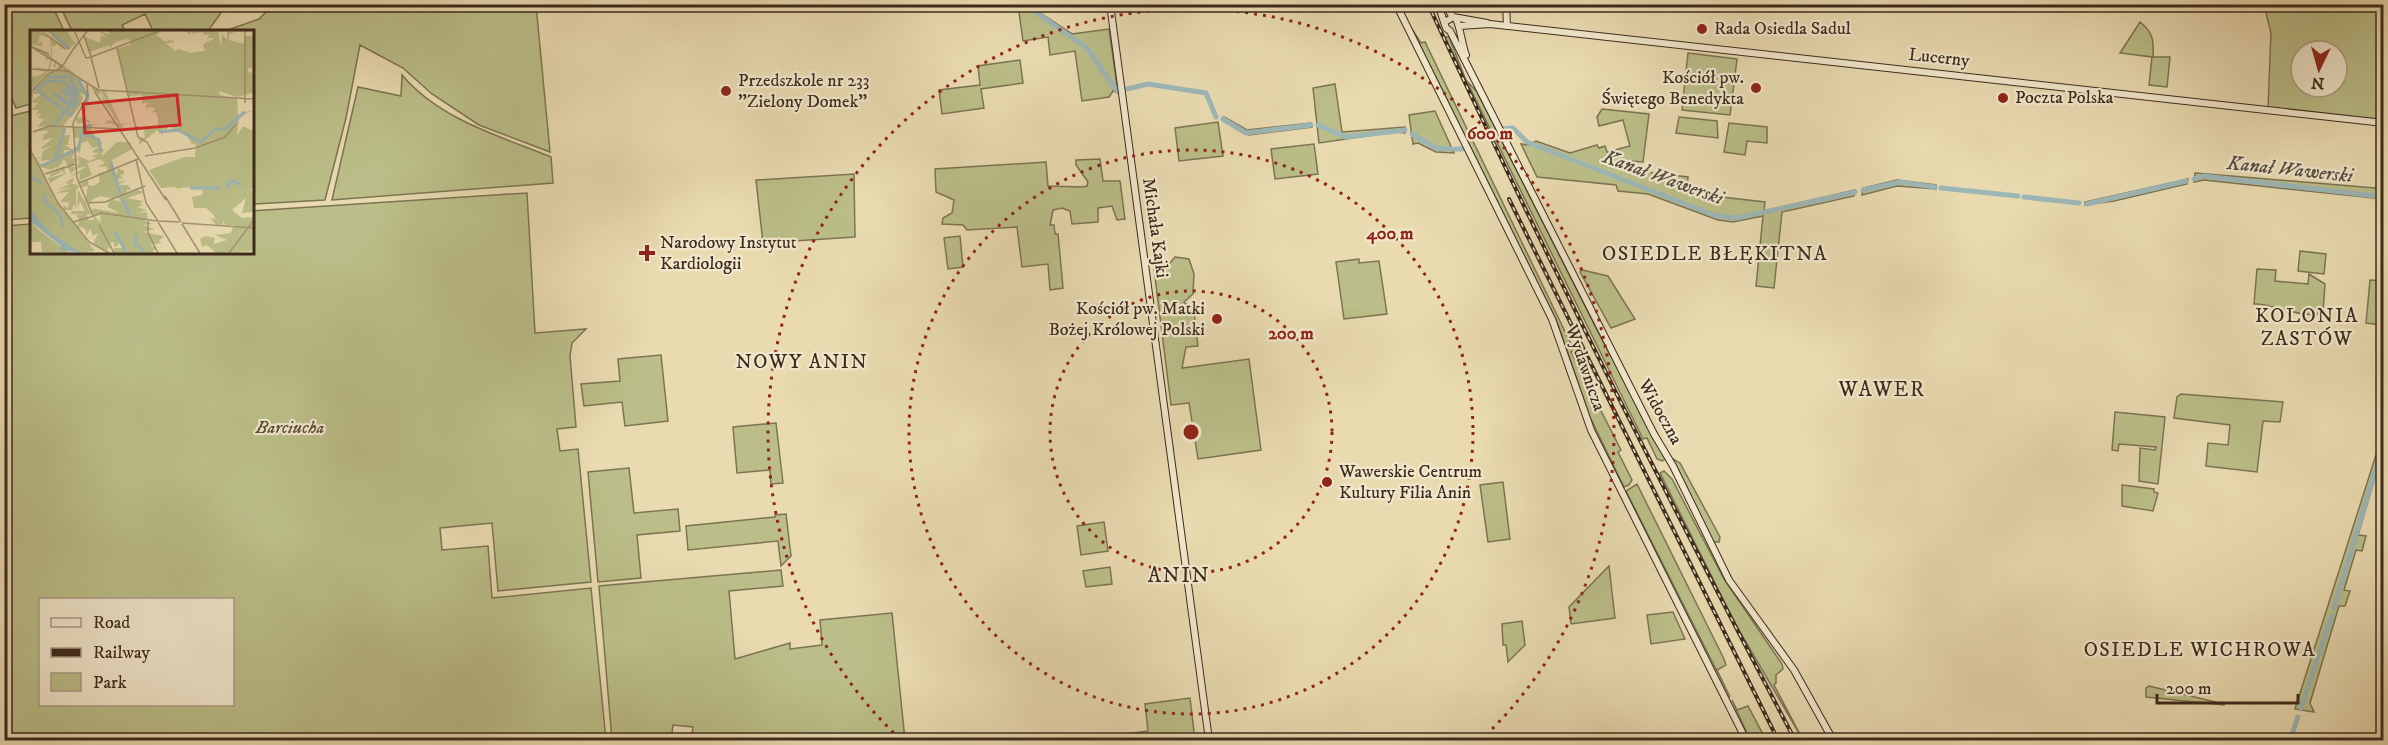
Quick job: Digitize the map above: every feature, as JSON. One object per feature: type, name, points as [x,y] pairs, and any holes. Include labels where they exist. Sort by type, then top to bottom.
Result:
[{"type":"main road","name":"Michała Kajki","points":[[1110,4],[1209,741]]},
{"type":"main road","name":"Wydawnicza","points":[[1396,4],[1552,320],[1591,430],[1746,741]]},
{"type":"main road","name":"Widoczna","points":[[1438,4],[1446,22],[1446,28],[1450,31],[1729,580],[1797,674],[1833,741]]},
{"type":"main road","name":"Widoczna","points":[[1444,4],[1459,27],[1460,39],[1478,87]]},
{"type":"main road","points":[[1506,4],[1507,27]]},
{"type":"main road","points":[[1446,22],[1454,17]]},
{"type":"main road","name":"Lucerny","points":[[1454,17],[1507,27],[2384,123]]},
{"type":"main road","name":"Lucerny","points":[[1450,31],[1472,22]]},
{"type":"green space","points":[[81,4],[220,4],[223,10],[209,30],[153,30],[145,14],[122,25],[124,30],[72,30],[63,12]]},
{"type":"green space","points":[[4,5],[52,5],[64,30],[30,30],[30,104],[16,108],[5,83]]},
{"type":"green space","points":[[265,5],[536,5],[550,152],[479,125],[432,94],[403,68],[360,45],[346,118],[325,200],[254,204],[254,30],[228,30],[259,19],[267,11]]},
{"type":"green space","points":[[1018,5],[1028,5],[1072,34],[1109,29],[1118,93],[1113,91],[1109,97],[1082,101],[1075,51],[1050,55],[1048,37],[1023,41]]},
{"type":"green space","points":[[2264,5],[2383,5],[2383,123],[2268,109],[2271,33]]},
{"type":"green space","points":[[2140,22],[2148,29],[2152,37],[2153,57],[2170,57],[2167,87],[2149,85],[2152,57],[2120,53]]},
{"type":"green space","points":[[1412,29],[1421,43],[1425,42],[1574,350],[1571,352],[1621,450],[1618,452],[1632,480],[1629,485],[1624,487],[1590,417],[1558,324]]},
{"type":"green space","points":[[1445,37],[1449,37],[1465,78]]},
{"type":"green space","points":[[1688,53],[1737,59],[1730,115],[1682,110]]},
{"type":"green space","points":[[1020,60],[1023,83],[981,89],[984,108],[942,114],[939,90],[980,85],[978,66]]},
{"type":"green space","points":[[402,75],[417,90],[452,115],[551,157],[553,183],[332,200],[358,87],[401,96]]},
{"type":"green space","points":[[1466,80],[1477,92],[1665,459],[1662,461],[1657,459],[1647,438],[1643,439]]},
{"type":"green space","points":[[1335,84],[1342,132],[1405,127],[1405,133],[1395,132],[1319,143],[1313,88]]},
{"type":"green space","points":[[1602,109],[1649,114],[1643,162],[1630,161],[1630,170],[1688,177],[1687,193],[1765,202],[1764,211],[1855,190],[1854,196],[1782,212],[1774,288],[1756,286],[1763,216],[1733,222],[1718,220],[1648,194],[1618,191],[1616,185],[1537,177],[1521,144],[1529,145],[1536,141],[1570,153],[1597,145],[1599,148],[1605,146],[1607,152],[1630,146],[1623,120],[1599,126],[1597,117]]},
{"type":"green space","points":[[30,111],[30,218],[5,220],[5,117]]},
{"type":"green space","points":[[1435,111],[1454,153],[1436,152],[1418,143],[1413,144],[1409,115]]},
{"type":"green space","points":[[1224,117],[1247,130],[1311,123],[1312,127],[1249,135],[1224,121]]},
{"type":"green space","points":[[1679,117],[1717,121],[1718,138],[1676,133]]},
{"type":"green space","points":[[1218,122],[1223,156],[1179,161],[1175,128]]},
{"type":"green space","points":[[1729,123],[1767,127],[1767,143],[1747,141],[1745,155],[1724,152]]},
{"type":"green space","points":[[1314,144],[1318,174],[1275,179],[1271,149]]},
{"type":"green space","points":[[1100,159],[1103,181],[1120,181],[1125,219],[1117,220],[1112,206],[1098,208],[1098,222],[1072,224],[1070,211],[1062,208],[1053,210],[1050,225],[1054,225],[1055,234],[1058,234],[1063,288],[1050,290],[1048,264],[1022,267],[1017,227],[967,230],[963,225],[942,224],[943,218],[952,213],[954,200],[936,192],[935,169],[1046,162],[1048,186],[1082,187],[1087,186],[1088,182],[1076,165],[1076,160]]},
{"type":"green space","points":[[2195,173],[2375,188],[2383,180],[2383,199],[2204,180],[2194,182]]},
{"type":"green space","points":[[854,174],[855,237],[763,243],[756,180]]},
{"type":"green space","points":[[2188,179],[2187,184],[2114,201],[2085,205],[2085,202]]},
{"type":"green space","points":[[1897,180],[1936,185],[1936,189],[1897,186],[1862,195],[1863,188]]},
{"type":"green space","name":"Barciucha","points":[[527,193],[535,333],[586,329],[572,343],[570,356],[576,427],[557,429],[560,451],[578,449],[591,582],[498,591],[492,523],[440,528],[442,550],[488,546],[492,598],[591,588],[606,740],[5,740],[5,226],[30,224],[30,254],[254,254],[254,211]]},
{"type":"green space","points":[[960,236],[963,267],[948,269],[944,238]]},
{"type":"green space","points":[[2300,251],[2326,254],[2324,274],[2298,271]]},
{"type":"green space","points":[[1175,257],[1189,259],[1194,274],[1193,294],[1184,302],[1194,312],[1198,346],[1186,347],[1182,368],[1249,359],[1261,450],[1198,459],[1189,403],[1171,405],[1154,269],[1166,268]]},
{"type":"green space","points":[[1359,259],[1359,263],[1379,261],[1387,314],[1344,319],[1336,262]]},
{"type":"green space","points":[[2257,269],[2276,270],[2275,281],[2308,284],[2309,274],[2325,284],[2323,312],[2307,314],[2254,304]]},
{"type":"green space","points":[[1582,270],[1608,276],[1635,319],[1611,328],[1580,272]]},
{"type":"green space","points":[[2370,280],[2383,281],[2383,325],[2366,323]]},
{"type":"green space","points":[[661,355],[668,421],[625,426],[622,402],[584,406],[581,384],[620,381],[618,359]]},
{"type":"green space","points":[[2181,394],[2283,402],[2280,422],[2263,421],[2257,472],[2206,466],[2208,443],[2228,445],[2230,425],[2174,418],[2177,397]]},
{"type":"green space","points":[[2115,412],[2165,417],[2158,484],[2139,481],[2140,448],[2155,450],[2156,447],[2119,444],[2118,451],[2112,450]]},
{"type":"green space","points":[[776,423],[783,483],[771,484],[770,470],[737,473],[733,427]]},
{"type":"green space","points":[[2383,433],[2383,451],[2358,535],[2366,536],[2362,551],[2356,550],[2344,590],[2350,591],[2345,606],[2339,606],[2310,703],[2314,712],[2295,709]]},
{"type":"green space","points":[[1673,459],[1680,463],[1720,537],[1719,542],[1713,542]]},
{"type":"green space","points":[[629,468],[634,513],[678,509],[680,531],[637,535],[641,578],[598,582],[588,472]]},
{"type":"green space","points":[[1664,471],[1672,479],[1724,579],[1782,664],[1783,669],[1776,675],[1774,685],[1803,740],[1736,625],[1660,473]]},
{"type":"green space","points":[[1503,482],[1510,539],[1488,542],[1480,485]]},
{"type":"green space","points":[[1637,484],[1724,659],[1726,665],[1717,670],[1730,697],[1626,491]]},
{"type":"green space","points":[[2122,485],[2154,489],[2154,492],[2158,493],[2153,511],[2122,506]]},
{"type":"green space","points":[[786,514],[791,556],[781,566],[778,541],[688,550],[686,526]]},
{"type":"green space","points":[[1104,522],[1108,551],[1081,555],[1077,526]]},
{"type":"green space","points":[[1609,566],[1615,618],[1571,624],[1569,607]]},
{"type":"green space","points":[[1110,567],[1112,584],[1086,587],[1083,571]]},
{"type":"green space","points":[[781,570],[783,586],[729,591],[735,659],[790,643],[790,649],[822,645],[820,620],[892,613],[905,740],[691,740],[693,727],[673,725],[671,740],[612,740],[599,586]]},
{"type":"green space","points":[[1673,612],[1685,639],[1651,644],[1647,615]]},
{"type":"green space","points":[[1522,621],[1525,645],[1508,662],[1506,645],[1503,645],[1502,624]]},
{"type":"green space","points":[[2149,686],[2224,705],[2146,697],[2146,688]]},
{"type":"green space","points":[[1190,698],[1195,740],[1103,740],[1103,737],[1148,731],[1145,704]]},
{"type":"green space","points":[[1732,700],[1737,710],[1748,706],[1766,740],[1750,740]]},
{"type":"waterway","name":"Kanał Wawerski","points":[[1024,4],[1087,48],[1117,91]]},
{"type":"waterway","name":"Kanał Wawerski","points":[[1127,89],[1148,84],[1206,93],[1216,117]]},
{"type":"waterway","name":"Kanał Wawerski","points":[[1223,119],[1246,133],[1311,125]]},
{"type":"waterway","name":"Kanał Wawerski","points":[[1318,125],[1346,137],[1405,130]]},
{"type":"waterway","name":"Kanał Wawerski","points":[[1503,129],[1513,128],[1527,142],[1716,216],[1737,218],[1855,192]]},
{"type":"waterway","name":"Kanał Wawerski","points":[[1491,134],[1497,132]]},
{"type":"waterway","name":"Kanał Wawerski","points":[[1412,134],[1436,148],[1452,149]]},
{"type":"waterway","name":"Kanał Wawerski","points":[[1456,149],[1462,149]]},
{"type":"waterway","name":"Kanał Wawerski","points":[[2194,179],[2203,176],[2376,196],[2384,194]]},
{"type":"waterway","name":"Kanał Wawerski","points":[[2087,204],[2186,181]]},
{"type":"waterway","name":"Kanał Wawerski","points":[[1863,190],[1900,182],[1935,187]]},
{"type":"waterway","name":"Kanał Wawerski","points":[[1941,188],[2018,196]]},
{"type":"waterway","name":"Kanał Wawerski","points":[[2024,197],[2079,203]]},
{"type":"waterway","name":"Kanał Wawerski","points":[[2334,608],[2384,442]]},
{"type":"waterway","name":"Kanał Wawerski","points":[[2301,708],[2332,615]]},
{"type":"waterway","name":"Kanał Wawerski","points":[[2290,740],[2298,717]]},
{"type":"railway","points":[[1428,4],[1607,375],[1795,740]]},
{"type":"railway","points":[[1509,199],[1778,740]]},
{"type":"place","name":"Rada Osiedla Sadul","points":[[1702,29]]},
{"type":"place","name":"Kościół pw. Świętego Benedykta","points":[[1756,88]]},
{"type":"place","name":"Przedszkole nr 233 \"Zielony Domek\"","points":[[726,91]]},
{"type":"place","name":"Poczta Polska","points":[[2003,98]]},
{"type":"place","name":"Narodowy Instytut Kardiologii","points":[[647,253]]},
{"type":"place","name":"Kościół pw. Matki Bożej Królowej Polski","points":[[1217,319]]},
{"type":"place","name":"Wawerskie Centrum Kultury Filia Anin","points":[[1327,482]]},
{"type":"district","name":"OSIEDLE BŁĘKITNA","points":[[1715,254]]},
{"type":"district","name":"KOLONIA ZASTÓW","points":[[2307,328]]},
{"type":"district","name":"NOWY ANIN","points":[[802,362]]},
{"type":"district","name":"WAWER","points":[[1882,390]]},
{"type":"district","name":"ANIN","points":[[1179,576]]},
{"type":"district","name":"OSIEDLE WICHROWA","points":[[2200,650]]}]
